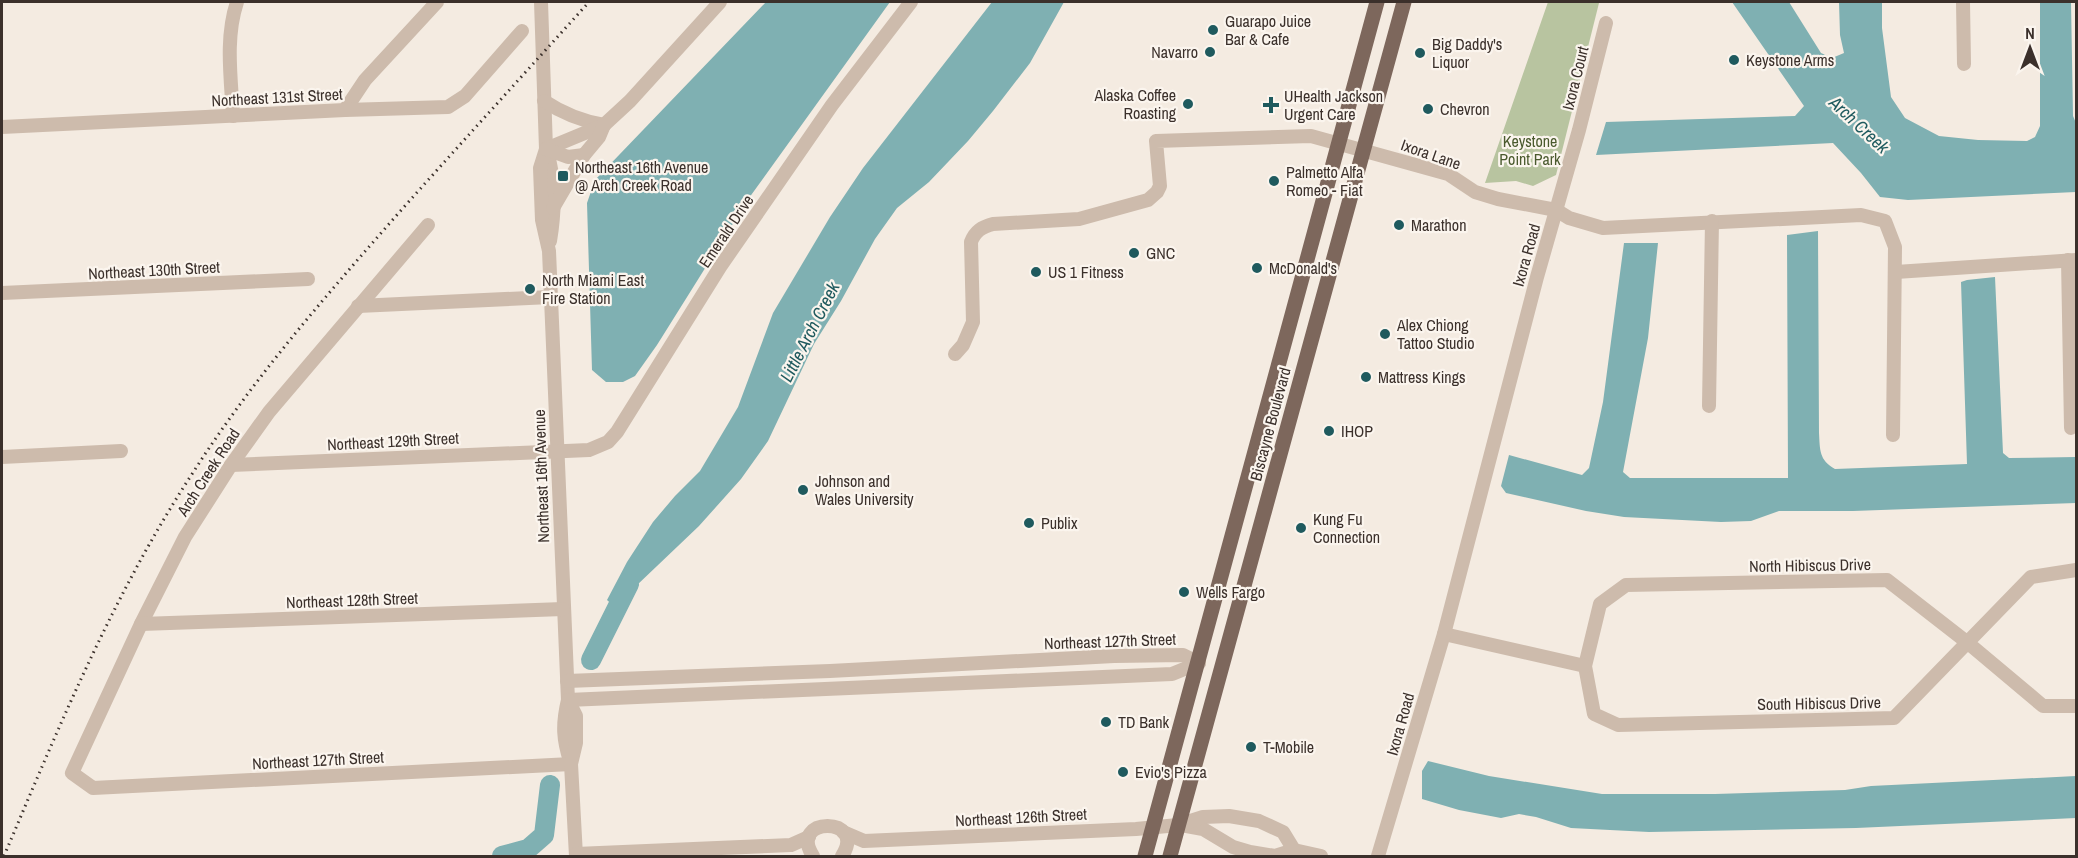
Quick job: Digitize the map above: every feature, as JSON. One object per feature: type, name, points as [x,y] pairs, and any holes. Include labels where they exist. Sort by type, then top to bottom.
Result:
[{"type":"main road","name":"Biscayne Boulevard","points":[[1145,856],[1377,2]]},
{"type":"main road","name":"Biscayne Boulevard","points":[[1170,856],[1404,2]]},
{"type":"main road","points":[[1213,605],[1218,649],[1226,654]]},
{"type":"main road","points":[[1199,663],[1206,676],[1208,717]]},
{"type":"street","points":[[233,116],[230,48],[232,15],[237,2]]},
{"type":"street","points":[[345,110],[365,80],[437,2]]},
{"type":"street","name":"Northeast 16th Avenue","points":[[540,2],[546,149],[552,167],[554,220],[549,251],[550,297],[563,609],[568,700],[576,716],[576,743],[572,764],[576,855]]},
{"type":"street","points":[[546,149],[604,125],[630,102],[720,2]]},
{"type":"street","name":"Emerald Drive","points":[[556,451],[589,450],[600,447],[612,437],[720,267],[819,124],[911,2]]},
{"type":"street","points":[[1963,2],[1964,64]]},
{"type":"street","name":"Ixora Court","points":[[1556,210],[1606,23]]},
{"type":"street","name":"Northeast 131st Street","points":[[2,127],[448,107],[465,96],[522,31]]},
{"type":"street","points":[[544,101],[567,114],[604,125]]},
{"type":"street","points":[[553,208],[604,125]]},
{"type":"street","points":[[955,354],[963,345],[974,322],[972,242],[978,231],[993,224],[1079,219],[1148,200],[1160,186],[1156,141],[1311,136],[1363,150]]},
{"type":"street","points":[[546,149],[567,157],[584,155]]},
{"type":"street","name":"Northeast 16th Avenue","points":[[546,149],[540,168],[542,220],[549,251]]},
{"type":"street","name":"Ixora Lane","points":[[1363,150],[1448,174],[1475,192],[1498,199],[1556,210]]},
{"type":"street","name":"Ixora Road","points":[[1378,856],[1444,634],[1556,210],[1569,218],[1603,228],[1861,215],[1885,221],[1895,247],[1896,272]]},
{"type":"street","points":[[1709,406],[1712,221]]},
{"type":"street","name":"Arch Creek Road","points":[[72,773],[141,624],[185,537],[231,465],[269,412],[428,225]]},
{"type":"street","points":[[1893,435],[1896,272],[2072,260],[2071,428]]},
{"type":"street","name":"Northeast 130th Street","points":[[2,293],[308,279]]},
{"type":"street","points":[[358,306],[550,297]]},
{"type":"street","points":[[2,457],[121,451]]},
{"type":"street","name":"Northeast 129th Street","points":[[231,465],[556,451]]},
{"type":"street","points":[[2076,570],[2031,576],[1968,643],[2043,706],[2076,706]]},
{"type":"street","name":"North Hibiscus Drive","points":[[1585,666],[1600,604],[1626,585],[1887,580],[1968,643]]},
{"type":"street","name":"Northeast 128th Street","points":[[141,624],[563,609]]},
{"type":"street","points":[[1444,634],[1585,666]]},
{"type":"street","name":"South Hibiscus Drive","points":[[1585,666],[1594,714],[1618,724],[1894,718],[1968,643]]},
{"type":"street","name":"Northeast 127th Street","points":[[567,681],[1183,655],[1199,663]]},
{"type":"street","name":"Northeast 127th Street","points":[[568,700],[702,694],[821,693],[1172,674],[1199,663]]},
{"type":"street","points":[[821,693],[830,671]]},
{"type":"street","points":[[701,676],[702,694]]},
{"type":"street","name":"Northeast 127th Street","points":[[72,773],[93,788],[572,764]]},
{"type":"street","points":[[1178,825],[1203,817],[1229,816],[1259,821],[1283,832],[1294,850]]},
{"type":"street","name":"Northeast 126th Street","points":[[809,837],[826,822],[864,842],[1178,825]]},
{"type":"street","points":[[1178,825],[1203,829],[1233,847],[1250,852],[1275,856],[1294,850],[1321,856]]},
{"type":"street","points":[[842,856],[847,843],[843,832]]},
{"type":"street","points":[[576,855],[791,844],[809,837],[808,846],[812,855]]},
{"type":"street","name":"Northeast 126th Street","points":[[842,856],[864,842]]},
{"type":"street","points":[[791,844],[812,855]]},
{"type":"green space","name":"Keystone Point Park","points":[[1548,2],[1599,3],[1556,175],[1533,186],[1516,181],[1485,183]]},
{"type":"water","points":[[766,2],[890,2],[749,198],[657,345],[635,376],[623,382],[606,382],[592,370],[587,203],[595,180]]},
{"type":"water","points":[[992,2],[1064,2],[1030,63],[993,111],[929,182],[897,208],[875,239],[814,344],[768,441],[741,479],[699,526],[636,586],[618,610],[607,600],[627,562],[653,522],[700,471],[738,407],[773,313],[830,217],[863,168]]},
{"type":"water","name":"Arch Creek","points":[[1732,2],[1789,2],[1821,53],[1832,58],[1844,53],[1840,35],[1839,2],[1882,2],[1882,28],[1891,97],[1905,118],[1939,136],[2027,141],[2035,137],[2040,126],[2040,2],[2071,2],[2073,116],[2076,123],[2076,192],[1908,200],[1880,197],[1833,143],[1596,155],[1606,122],[1795,116],[1804,106]]},
{"type":"water","points":[[1818,231],[1819,433],[1820,449],[1826,462],[1835,469],[1967,464],[1961,282],[1995,277],[2003,453],[2009,458],[2076,457],[2076,503],[1853,511],[1779,511],[1751,521],[1721,522],[1624,517],[1506,493],[1501,486],[1509,455],[1582,475],[1589,468],[1603,402],[1624,243],[1658,243],[1648,338],[1623,472],[1630,478],[1788,478],[1787,235]]},
{"type":"water","points":[[1428,761],[1489,776],[1602,794],[1715,794],[1845,790],[1871,786],[2076,776],[2076,818],[1856,828],[1649,832],[1571,828],[1536,817],[1519,814],[1501,818],[1459,810],[1422,799],[1422,771]]},
{"type":"waterway","name":"Little Arch Creek","points":[[591,660],[629,584]]},
{"type":"waterway","points":[[502,856],[528,849],[544,835],[550,785]]},
{"type":"railway","points":[[4,856],[68,708],[114,611],[165,517],[217,437],[290,340],[342,278],[589,2]]},
{"type":"place","name":"Guarapo Juice Bar & Cafe","points":[[1213,30]]},
{"type":"place","name":"Navarro","points":[[1210,52]]},
{"type":"place","name":"Big Daddy's Liquor","points":[[1420,53]]},
{"type":"place","name":"Keystone Arms","points":[[1734,60]]},
{"type":"place","name":"Alaska Coffee Roasting","points":[[1188,104]]},
{"type":"place","name":"UHealth Jackson Urgent Care","points":[[1271,105]]},
{"type":"place","name":"Chevron","points":[[1428,109]]},
{"type":"place","name":"Northeast 16th Avenue @ Arch Creek Road","points":[[563,176]]},
{"type":"place","name":"Palmetto Alfa Romeo - Fiat","points":[[1274,181]]},
{"type":"place","name":"Marathon","points":[[1399,225]]},
{"type":"place","name":"GNC","points":[[1134,253]]},
{"type":"place","name":"McDonald's","points":[[1257,268]]},
{"type":"place","name":"US 1 Fitness","points":[[1036,272]]},
{"type":"place","name":"North Miami East Fire Station","points":[[530,289]]},
{"type":"place","name":"Alex Chiong Tattoo Studio","points":[[1385,334]]},
{"type":"place","name":"Mattress Kings","points":[[1366,377]]},
{"type":"place","name":"IHOP","points":[[1329,431]]},
{"type":"place","name":"Johnson and Wales University","points":[[803,490]]},
{"type":"place","name":"Publix","points":[[1029,523]]},
{"type":"place","name":"Kung Fu Connection","points":[[1301,528]]},
{"type":"place","name":"Wells Fargo","points":[[1184,592]]},
{"type":"place","name":"TD Bank","points":[[1106,722]]},
{"type":"place","name":"T-Mobile","points":[[1251,747]]},
{"type":"place","name":"Evio's Pizza","points":[[1123,772]]}]
